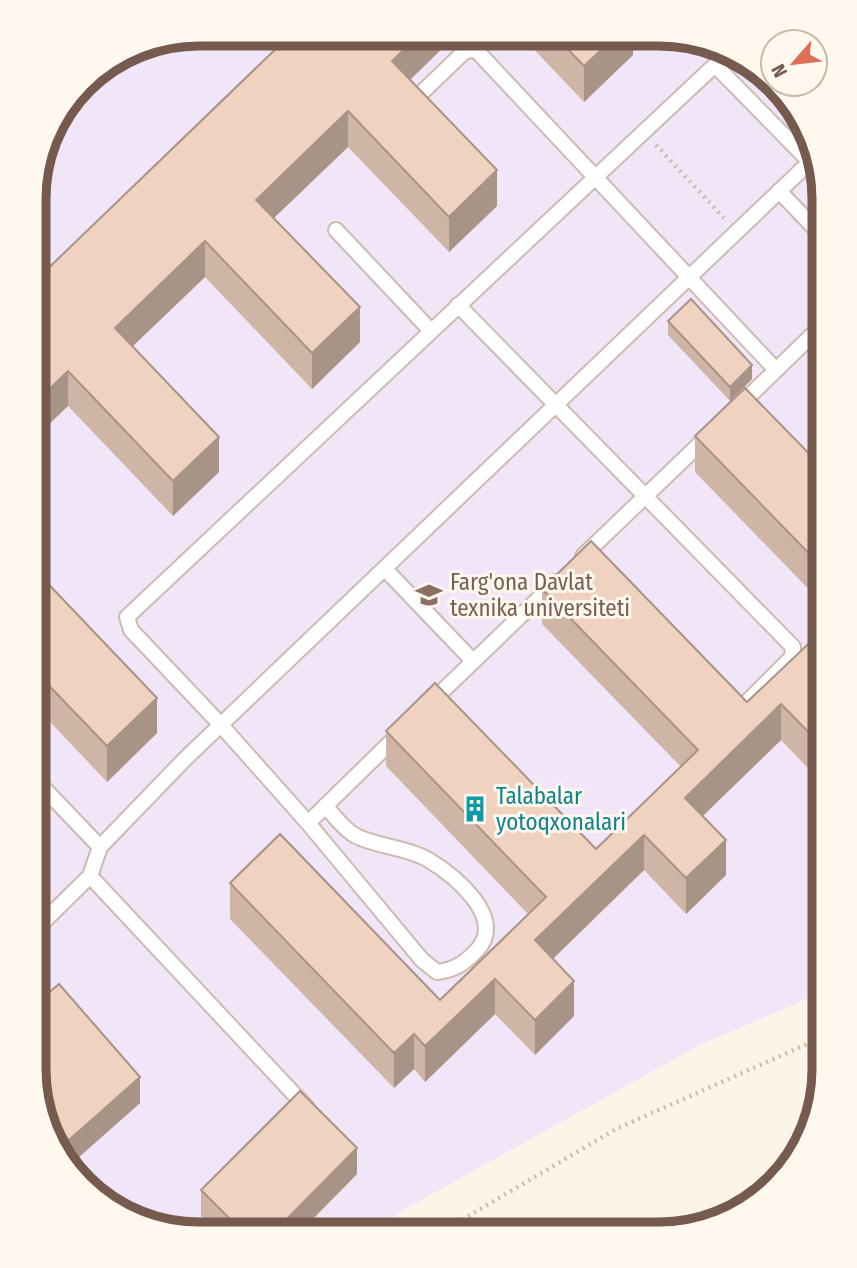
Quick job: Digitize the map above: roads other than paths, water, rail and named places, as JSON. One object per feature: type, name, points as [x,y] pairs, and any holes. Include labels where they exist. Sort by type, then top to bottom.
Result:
[{"type":"lane","points":[[412,102],[464,52],[475,49],[776,370]]},
{"type":"lane","points":[[325,806],[353,834],[426,858],[463,886],[484,915],[487,933],[481,946],[471,957],[453,971],[437,972],[422,960],[308,823],[131,630],[127,617],[715,65],[803,150]]},
{"type":"lane","points":[[46,919],[90,876],[100,846],[220,724],[808,164]]},
{"type":"lane","points":[[779,191],[812,225]]},
{"type":"lane","points":[[336,230],[431,331]]},
{"type":"lane","points":[[458,305],[793,647],[792,657],[737,712]]},
{"type":"lane","points":[[308,823],[810,337]]},
{"type":"lane","points":[[385,569],[473,662]]},
{"type":"lane","points":[[46,790],[100,846]]},
{"type":"lane","points":[[90,876],[313,1115]]},
{"type":"place","name":"Farg'ona Davlat texnika universiteti","points":[[429,595]]},
{"type":"place","name":"Talabalar yotoqxonalari","points":[[475,809]]}]
